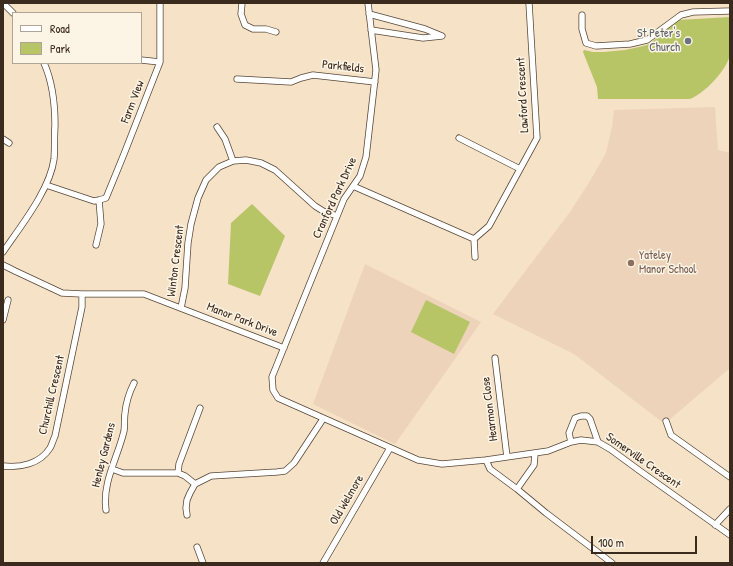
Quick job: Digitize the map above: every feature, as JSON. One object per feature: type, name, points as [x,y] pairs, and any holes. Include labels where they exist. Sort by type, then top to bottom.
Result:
[{"type":"street","name":"Farm View","points":[[99,200],[106,198],[160,62],[160,3]]},
{"type":"street","points":[[242,3],[242,14],[245,25],[253,29],[266,29],[276,32]]},
{"type":"street","name":"Cranford Park Drive","points":[[284,348],[344,199],[360,176],[366,157],[376,70],[368,3]]},
{"type":"street","name":"Lawford Crescent","points":[[474,239],[489,226],[537,138],[529,3]]},
{"type":"street","points":[[582,15],[582,29],[586,44],[596,46],[630,44],[648,40],[681,15],[693,12],[730,11]]},
{"type":"street","points":[[369,14],[426,29],[442,36],[423,38],[371,30]]},
{"type":"street","points":[[142,60],[160,62]]},
{"type":"street","points":[[3,252],[41,196],[51,173],[54,160],[55,112],[53,88],[44,64]]},
{"type":"street","name":"Parkfields","points":[[237,79],[291,82],[313,75],[375,82]]},
{"type":"street","points":[[217,126],[225,139],[233,161]]},
{"type":"street","points":[[459,138],[520,169]]},
{"type":"street","points":[[3,139],[9,143]]},
{"type":"street","name":"Winton Crescent","points":[[180,308],[185,288],[190,230],[198,198],[206,180],[218,168],[233,161],[246,160],[261,163],[275,170],[315,206],[323,211],[337,216]]},
{"type":"street","points":[[46,185],[94,200],[99,200],[101,224],[96,245]]},
{"type":"street","points":[[353,186],[474,239],[475,257]]},
{"type":"street","name":"Manor Park Drive","points":[[3,265],[62,293],[144,294],[284,348],[272,377],[273,390],[278,398],[418,460],[442,464],[486,460]]},
{"type":"street","name":"Churchill Crescent","points":[[3,466],[12,467],[26,465],[41,458],[52,443],[55,436],[82,307],[82,294]]},
{"type":"street","points":[[4,320],[4,311],[8,300]]},
{"type":"street","name":"Hearmon Close","points":[[495,358],[507,457]]},
{"type":"street","name":"Henley Gardens","points":[[106,510],[105,501],[107,485],[124,430],[128,395],[134,383]]},
{"type":"street","points":[[178,473],[179,464],[200,408]]},
{"type":"street","points":[[571,442],[568,434],[575,418],[587,416],[590,419],[598,442]]},
{"type":"street","points":[[187,515],[187,500],[195,484],[211,476],[285,471],[294,463],[323,419]]},
{"type":"street","points":[[666,421],[671,435],[730,477]]},
{"type":"street","name":"Somerville Crescent","points":[[486,460],[535,454],[581,440],[598,442],[610,449],[730,536]]},
{"type":"street","name":"Old Welmore","points":[[323,563],[390,448]]},
{"type":"street","points":[[517,488],[534,465],[535,454]]},
{"type":"street","points":[[486,460],[490,469],[517,488],[546,513],[612,563]]},
{"type":"street","points":[[112,469],[123,473],[178,473],[185,476],[195,484]]},
{"type":"street","points":[[716,525],[730,509]]},
{"type":"street","points":[[198,547],[203,563]]},
{"type":"shaded area","name":"Yateley Manor School","points":[[715,107],[718,150],[730,153],[730,368],[669,420],[662,422],[574,354],[493,314],[570,212],[590,181],[606,153],[614,110]]},
{"type":"shaded area","points":[[365,264],[481,322],[395,444],[313,404]]},
{"type":"green space","points":[[730,17],[731,47],[728,61],[714,81],[696,96],[690,99],[598,99],[597,87],[583,52],[584,50],[604,52],[639,47],[647,45],[653,41],[678,20]]},
{"type":"green space","points":[[252,204],[285,236],[260,296],[228,284],[231,223]]},
{"type":"green space","points":[[426,300],[470,322],[454,354],[411,332]]},
{"type":"place","name":"St Peter's Church","points":[[688,41]]},
{"type":"place","name":"Yateley Manor School","points":[[631,263]]}]
